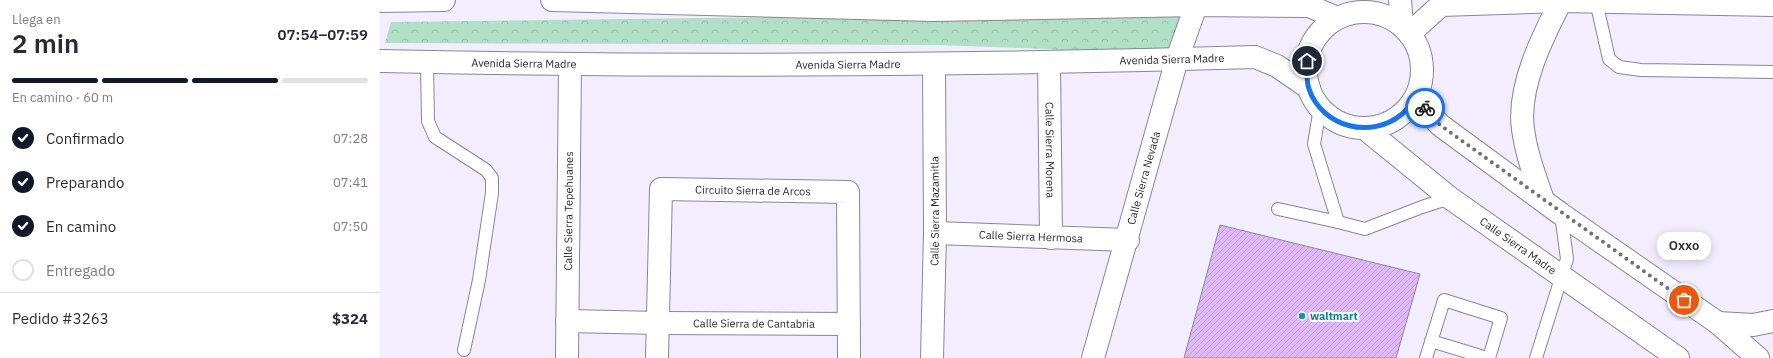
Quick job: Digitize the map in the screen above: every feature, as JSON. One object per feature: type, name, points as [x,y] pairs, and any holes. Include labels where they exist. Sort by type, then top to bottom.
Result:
[{"type":"street","points":[[380,1],[444,0]]},
{"type":"street","points":[[552,0],[933,5],[1197,2],[1309,6],[1346,11],[1368,12],[1386,16],[1406,29]]},
{"type":"street","points":[[1346,11],[1317,36],[1307,61],[1308,88],[1320,108],[1330,117],[1346,126],[1364,128],[1384,125],[1402,114],[1416,98],[1422,76],[1420,53],[1406,29],[1400,0]]},
{"type":"street","points":[[1406,29],[1441,5],[1533,0],[1773,5]]},
{"type":"street","points":[[1543,200],[1525,145],[1522,127],[1522,107],[1540,43],[1561,0]]},
{"type":"street","name":"Calle Sierra Nevada","points":[[1093,358],[1128,240],[1177,60],[1197,2]]},
{"type":"street","name":"Avenida Sierra Madre","points":[[380,61],[570,65],[934,64],[1177,60],[1254,57],[1276,66],[1308,88]]},
{"type":"street","name":"Calle Sierra Morena","points":[[1049,62],[1051,238]]},
{"type":"street","name":"Calle Sierra Mazamitla","points":[[932,358],[935,233],[934,64]]},
{"type":"street","name":"Calle Sierra Tepehuanes","points":[[567,358],[570,65]]},
{"type":"street","points":[[1416,98],[1440,125],[1561,214],[1718,323],[1758,358]]},
{"type":"street","name":"Calle Sierra Madre","points":[[1364,128],[1450,198],[1678,358]]},
{"type":"street","name":"Circuito Sierra de Arcos","points":[[657,358],[661,189],[848,192],[849,358]]},
{"type":"street","name":"Calle Sierra Hermosa","points":[[935,233],[1128,240]]},
{"type":"street","name":"Calle Sierra de Cantabria","points":[[567,320],[659,323],[849,324]]},
{"type":"street","points":[[1718,323],[1753,325],[1773,321]]},
{"type":"lane","points":[[1596,1],[1609,59],[1619,67],[1641,70],[1773,72]]},
{"type":"lane","points":[[427,62],[428,121],[435,137],[486,170],[492,178],[492,192],[479,280],[464,350]]},
{"type":"lane","points":[[1320,108],[1314,144],[1338,222]]},
{"type":"lane","points":[[1278,209],[1365,229],[1450,198]]},
{"type":"lane","points":[[1536,358],[1567,260],[1561,214]]},
{"type":"lane","points":[[1426,358],[1431,341],[1444,300],[1502,318],[1488,358],[1431,341]]},
{"type":"green space","points":[[1182,12],[1174,56],[937,45],[385,43],[391,22]]},
{"type":"building","name":"waltmart","points":[[1220,225],[1420,274],[1396,358],[1184,358]]},
{"type":"way so far","points":[[1425,108],[1440,125],[1561,214],[1684,300]]},
{"type":"place","name":"Oxxo","points":[[1684,300]]},
{"type":"place","name":"waltmart","points":[[1302,316]]},
{"type":"route","points":[[1307,61],[1308,88],[1317,104],[1330,117],[1346,126],[1364,128],[1384,125],[1402,114],[1416,98],[1425,108]]}]
